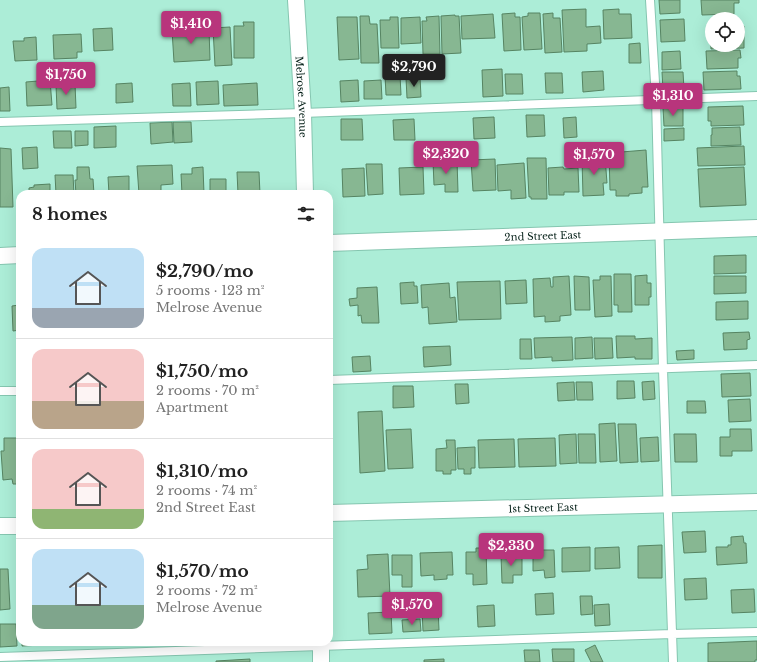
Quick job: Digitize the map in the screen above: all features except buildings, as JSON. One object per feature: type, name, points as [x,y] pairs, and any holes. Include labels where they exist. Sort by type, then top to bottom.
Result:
[{"type":"street","name":"Melrose Avenue","points":[[296,0],[303,113],[305,190]]},
{"type":"street","name":"2nd Street East","points":[[333,244],[757,228]]},
{"type":"street","points":[[0,256],[16,255]]},
{"type":"street","name":"1st Street East","points":[[333,513],[757,502]]},
{"type":"street","points":[[0,526],[16,526]]},
{"type":"lane","points":[[650,0],[656,99],[673,662]]},
{"type":"lane","points":[[0,122],[303,113],[757,96]]},
{"type":"lane","points":[[333,380],[757,365]]},
{"type":"lane","points":[[0,391],[16,391]]},
{"type":"lane","points":[[0,657],[321,650],[672,634],[757,632]]}]
